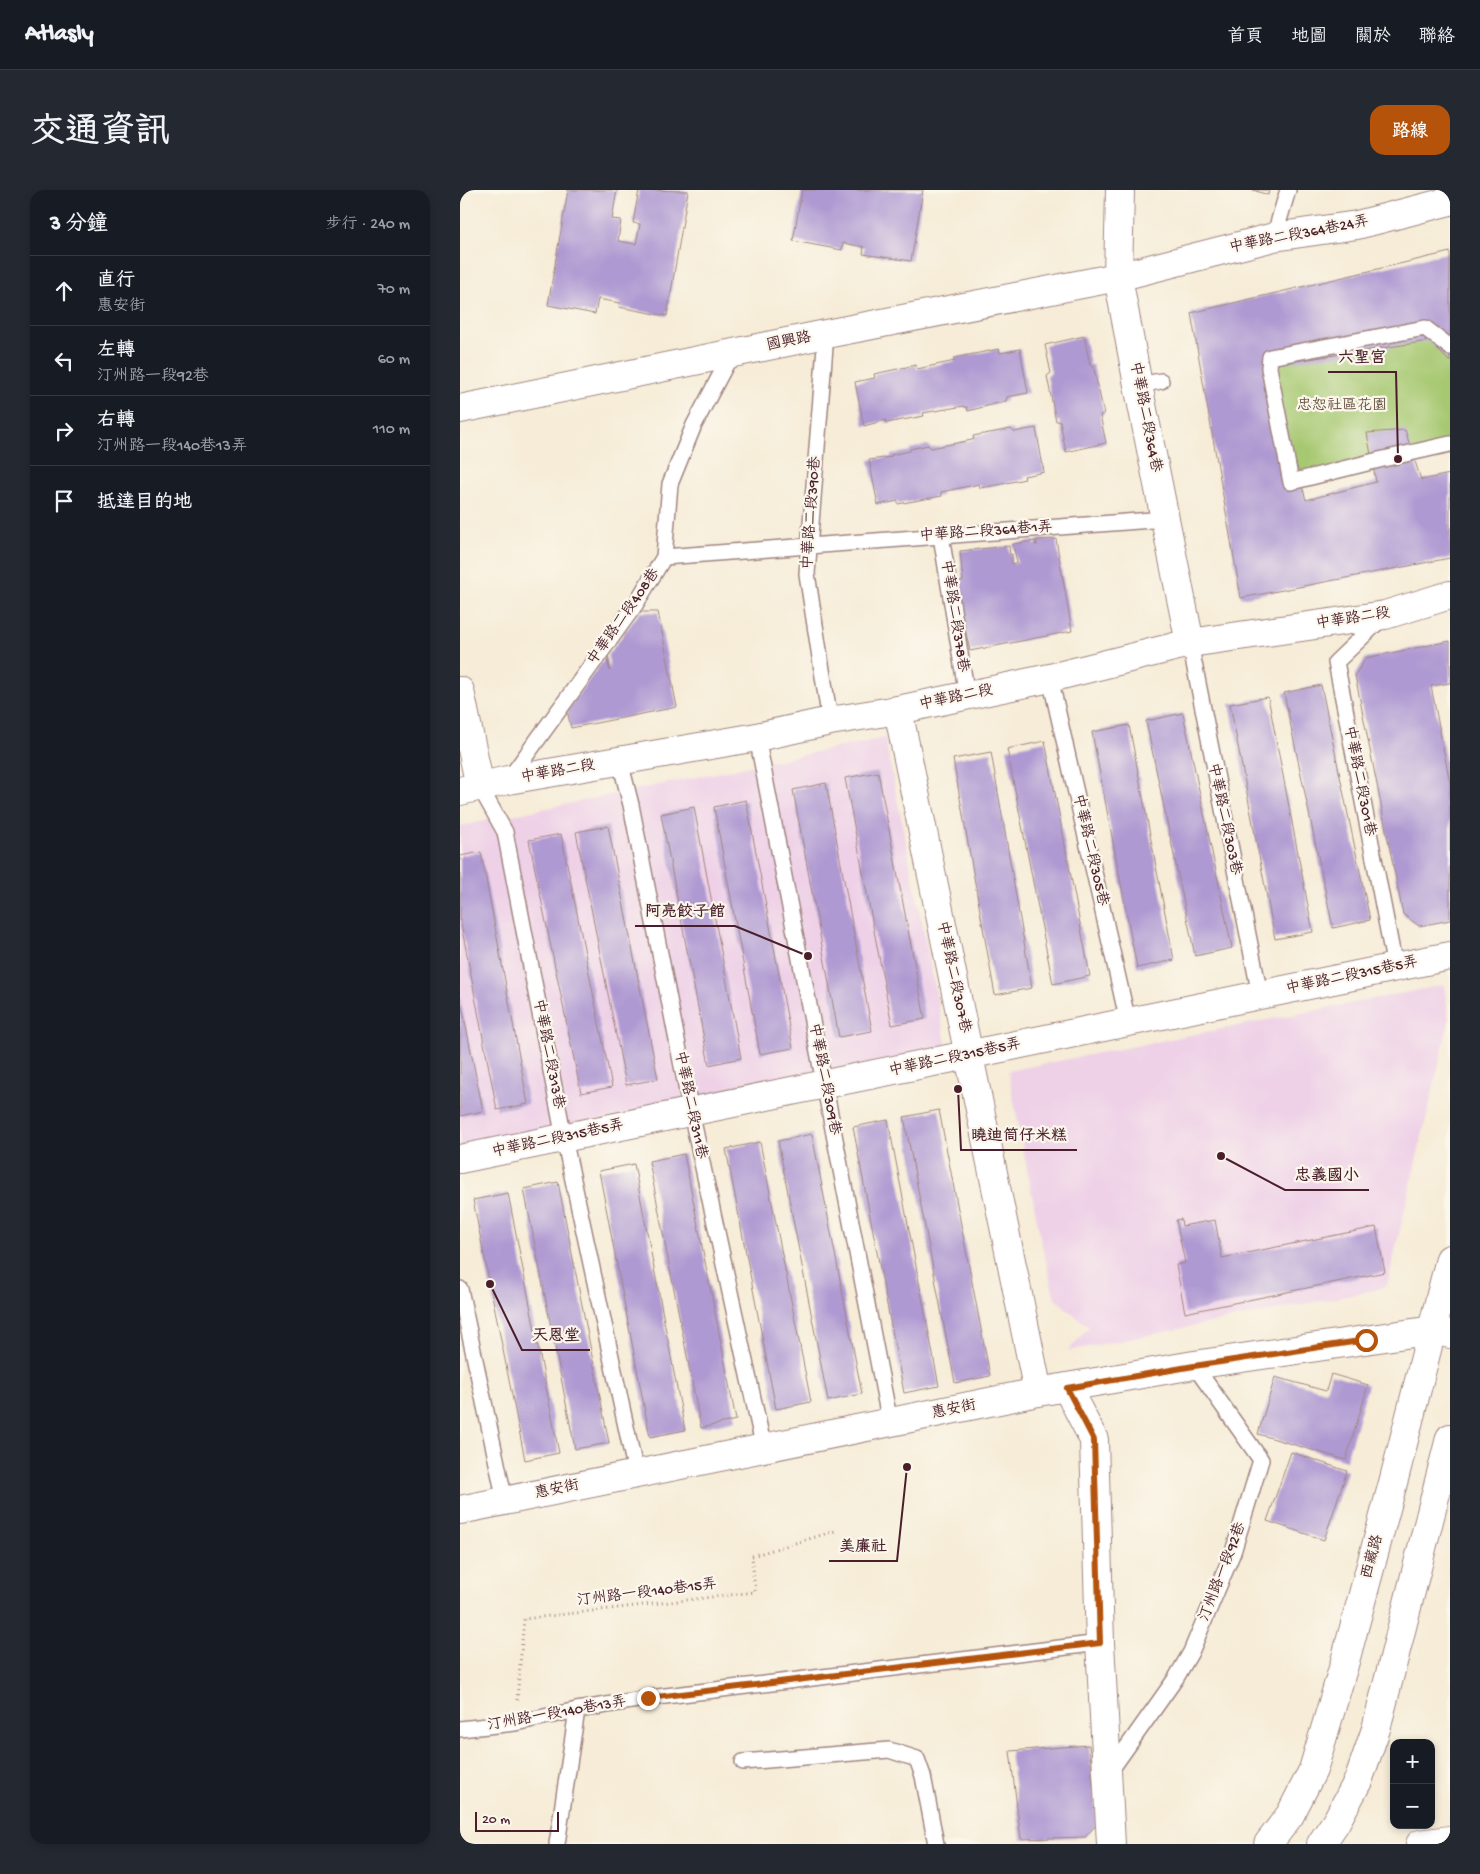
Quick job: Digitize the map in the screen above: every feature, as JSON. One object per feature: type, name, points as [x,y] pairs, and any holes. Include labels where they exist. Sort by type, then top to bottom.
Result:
[{"type":"street","name":"中華路二段364巷","points":[[1120,190],[1118,277],[1149,383],[1165,519],[1190,643]]},
{"type":"street","name":"中華路二段364巷24弄","points":[[1118,277],[1274,237],[1357,225],[1450,201]]},
{"type":"street","name":"國興路","points":[[460,410],[826,334],[1118,277]]},
{"type":"street","name":"中華路二段","points":[[470,789],[508,780],[898,710],[1050,678],[1190,643],[1385,615],[1450,595]]},
{"type":"street","points":[[460,691],[470,789]]},
{"type":"street","name":"中華路二段307巷","points":[[898,710],[1038,1392]]},
{"type":"street","name":"中華路二段315巷5弄","points":[[460,1159],[1450,956]]},
{"type":"street","name":"西藏路","points":[[1268,1844],[1290,1815],[1313,1770],[1441,1332],[1450,1259]]},
{"type":"street","name":"惠安街","points":[[460,1510],[1038,1392],[1194,1366],[1441,1332]]},
{"type":"street","points":[[1067,1388],[1094,1440],[1100,1643],[1110,1844]]},
{"type":"street","points":[[1321,1844],[1336,1822],[1358,1781],[1376,1729],[1450,1438]]},
{"type":"street","points":[[1420,1844],[1450,1840]]},
{"type":"lane","points":[[1274,237],[1288,190]]},
{"type":"lane","points":[[1450,347],[1425,328],[1270,357],[1269,368],[1291,482],[1450,444]]},
{"type":"lane","name":"中華路二段390巷","points":[[826,334],[807,574],[830,721]]},
{"type":"lane","name":"中華路二段408巷","points":[[508,780],[635,605],[664,557],[670,484],[694,425],[732,353]]},
{"type":"lane","name":"中華路二段364巷1弄","points":[[664,557],[1165,519]]},
{"type":"lane","name":"中華路二段378巷","points":[[941,536],[967,696]]},
{"type":"lane","name":"中華路二段301巷","points":[[1385,615],[1336,662],[1395,967]]},
{"type":"lane","name":"中華路二段303巷","points":[[1190,643],[1260,995]]},
{"type":"lane","name":"中華路二段305巷","points":[[1050,678],[1128,1022]]},
{"type":"lane","name":"中華路二段309巷","points":[[757,736],[890,1423]]},
{"type":"lane","name":"中華路二段311巷","points":[[620,761],[631,805],[691,1112],[764,1449]]},
{"type":"lane","name":"中華路二段313巷","points":[[470,789],[505,832],[564,1138],[636,1473]]},
{"type":"lane","points":[[460,1288],[505,1501]]},
{"type":"lane","name":"汀州路一段92巷","points":[[1108,1774],[1176,1678],[1190,1652],[1233,1552],[1261,1460],[1194,1366]]},
{"type":"lane","name":"汀州路一段140巷13弄","points":[[460,1729],[515,1723],[648,1698],[1100,1643]]},
{"type":"lane","points":[[557,1844],[577,1710]]},
{"type":"lane","points":[[743,1762],[889,1750],[918,1759],[936,1844]]},
{"type":"path","name":"汀州路一段140巷15弄","points":[[515,1723],[524,1619],[755,1592],[752,1556],[835,1531]]},
{"type":"shaded area","points":[[885,738],[947,1048],[460,1148],[460,826]]},
{"type":"shaded area","points":[[1444,985],[1449,1020],[1387,1285],[1376,1290],[1068,1351],[1089,1327],[1055,1299],[1041,1241],[1008,1071]]},
{"type":"green space","name":"忠恕社區花園","points":[[1450,337],[1450,453],[1286,490],[1260,351]]},
{"type":"building","points":[[568,190],[617,190],[612,219],[621,220],[618,241],[636,244],[640,224],[633,223],[639,190],[688,191],[667,316],[619,307],[620,303],[598,299],[595,314],[548,305]]},
{"type":"building","points":[[802,190],[923,190],[911,261],[863,254],[864,247],[843,243],[842,250],[793,241]]},
{"type":"building","points":[[1253,190],[1269,190],[1268,195]]},
{"type":"building","points":[[1450,252],[1450,362],[1429,341],[1269,365],[1306,500],[1376,482],[1367,433],[1405,430],[1421,480],[1450,474],[1450,558],[1241,598],[1191,313]]},
{"type":"building","points":[[1084,336],[1090,365],[1093,365],[1104,414],[1100,415],[1106,443],[1066,452],[1060,422],[1056,421],[1047,376],[1051,373],[1045,345]]},
{"type":"building","points":[[999,349],[1000,353],[1020,349],[1028,393],[1007,397],[1006,401],[968,411],[967,407],[964,406],[923,413],[924,416],[886,423],[886,420],[864,426],[855,382],[875,378],[874,374],[916,365],[917,369],[955,361],[954,358]]},
{"type":"building","points":[[1036,428],[1044,472],[1024,476],[1025,479],[997,485],[980,488],[979,484],[941,492],[942,496],[898,504],[898,501],[878,505],[869,460],[891,457],[891,455],[928,445],[931,448],[972,440],[974,439],[973,436],[1011,429],[1014,432]]},
{"type":"building","points":[[1056,539],[1072,631],[970,651],[955,582],[963,581],[960,551],[1009,546],[1010,555],[1012,554],[1012,564],[1017,563],[1013,544],[1035,541],[1035,545],[1037,545],[1037,540]]},
{"type":"building","points":[[640,612],[658,612],[677,707],[571,728],[567,710],[606,657],[610,671],[608,655]]},
{"type":"building","points":[[1450,641],[1450,683],[1431,686],[1450,783],[1450,920],[1419,926],[1403,914],[1355,675],[1366,658]]},
{"type":"building","points":[[1321,685],[1370,920],[1333,928],[1284,693]]},
{"type":"building","points":[[1268,697],[1313,932],[1275,939],[1230,704]]},
{"type":"building","points":[[1183,713],[1232,948],[1195,956],[1146,721]]},
{"type":"building","points":[[1129,725],[1174,960],[1137,968],[1092,732]]},
{"type":"building","points":[[1045,741],[1090,976],[1053,984],[1007,749]]},
{"type":"building","points":[[991,752],[1032,988],[995,995],[953,759]]},
{"type":"building","points":[[878,772],[925,1019],[892,1025],[845,778]]},
{"type":"building","points":[[826,783],[872,1031],[839,1037],[793,790]]},
{"type":"building","points":[[746,800],[793,1048],[760,1054],[714,807]]},
{"type":"building","points":[[694,807],[741,1058],[709,1065],[661,814]]},
{"type":"building","points":[[608,826],[658,1079],[626,1085],[576,832]]},
{"type":"building","points":[[561,834],[612,1087],[581,1093],[529,840]]},
{"type":"building","points":[[481,852],[528,1104],[497,1110],[460,919],[460,856]]},
{"type":"building","points":[[460,997],[483,1111],[460,1116]]},
{"type":"building","points":[[939,1110],[990,1376],[955,1383],[904,1117]]},
{"type":"building","points":[[888,1120],[939,1386],[904,1393],[853,1127]]},
{"type":"building","points":[[812,1134],[862,1394],[828,1401],[778,1141]]},
{"type":"building","points":[[760,1142],[811,1402],[776,1409],[726,1149]]},
{"type":"building","points":[[684,1154],[736,1420],[701,1428],[649,1161]]},
{"type":"building","points":[[634,1164],[685,1430],[650,1437],[599,1171]]},
{"type":"building","points":[[558,1182],[609,1443],[575,1449],[524,1189]]},
{"type":"building","points":[[508,1193],[559,1453],[525,1460],[473,1200]]},
{"type":"building","points":[[1181,1219],[1182,1226],[1215,1220],[1222,1258],[1376,1227],[1385,1272],[1185,1313],[1176,1265],[1185,1263],[1176,1220]]},
{"type":"building","points":[[1331,1374],[1368,1385],[1346,1460],[1258,1434],[1275,1377],[1326,1391]]},
{"type":"building","points":[[1291,1452],[1347,1471],[1324,1540],[1267,1521]]},
{"type":"building","points":[[1089,1745],[1097,1824],[1085,1837],[1021,1839],[1010,1751]]},
{"type":"place","name":"六聖宮","points":[[1398,459]]},
{"type":"place","name":"阿亮餃子館","points":[[808,956]]},
{"type":"place","name":"曉迪筒仔米糕","points":[[958,1089]]},
{"type":"place","name":"忠義國小","points":[[1221,1156]]},
{"type":"place","name":"天恩堂","points":[[490,1284]]},
{"type":"place","name":"美廉社","points":[[907,1467]]},
{"type":"route","points":[[648,1698],[1100,1643],[1094,1440],[1067,1388],[1194,1366],[1366,1340]]}]
